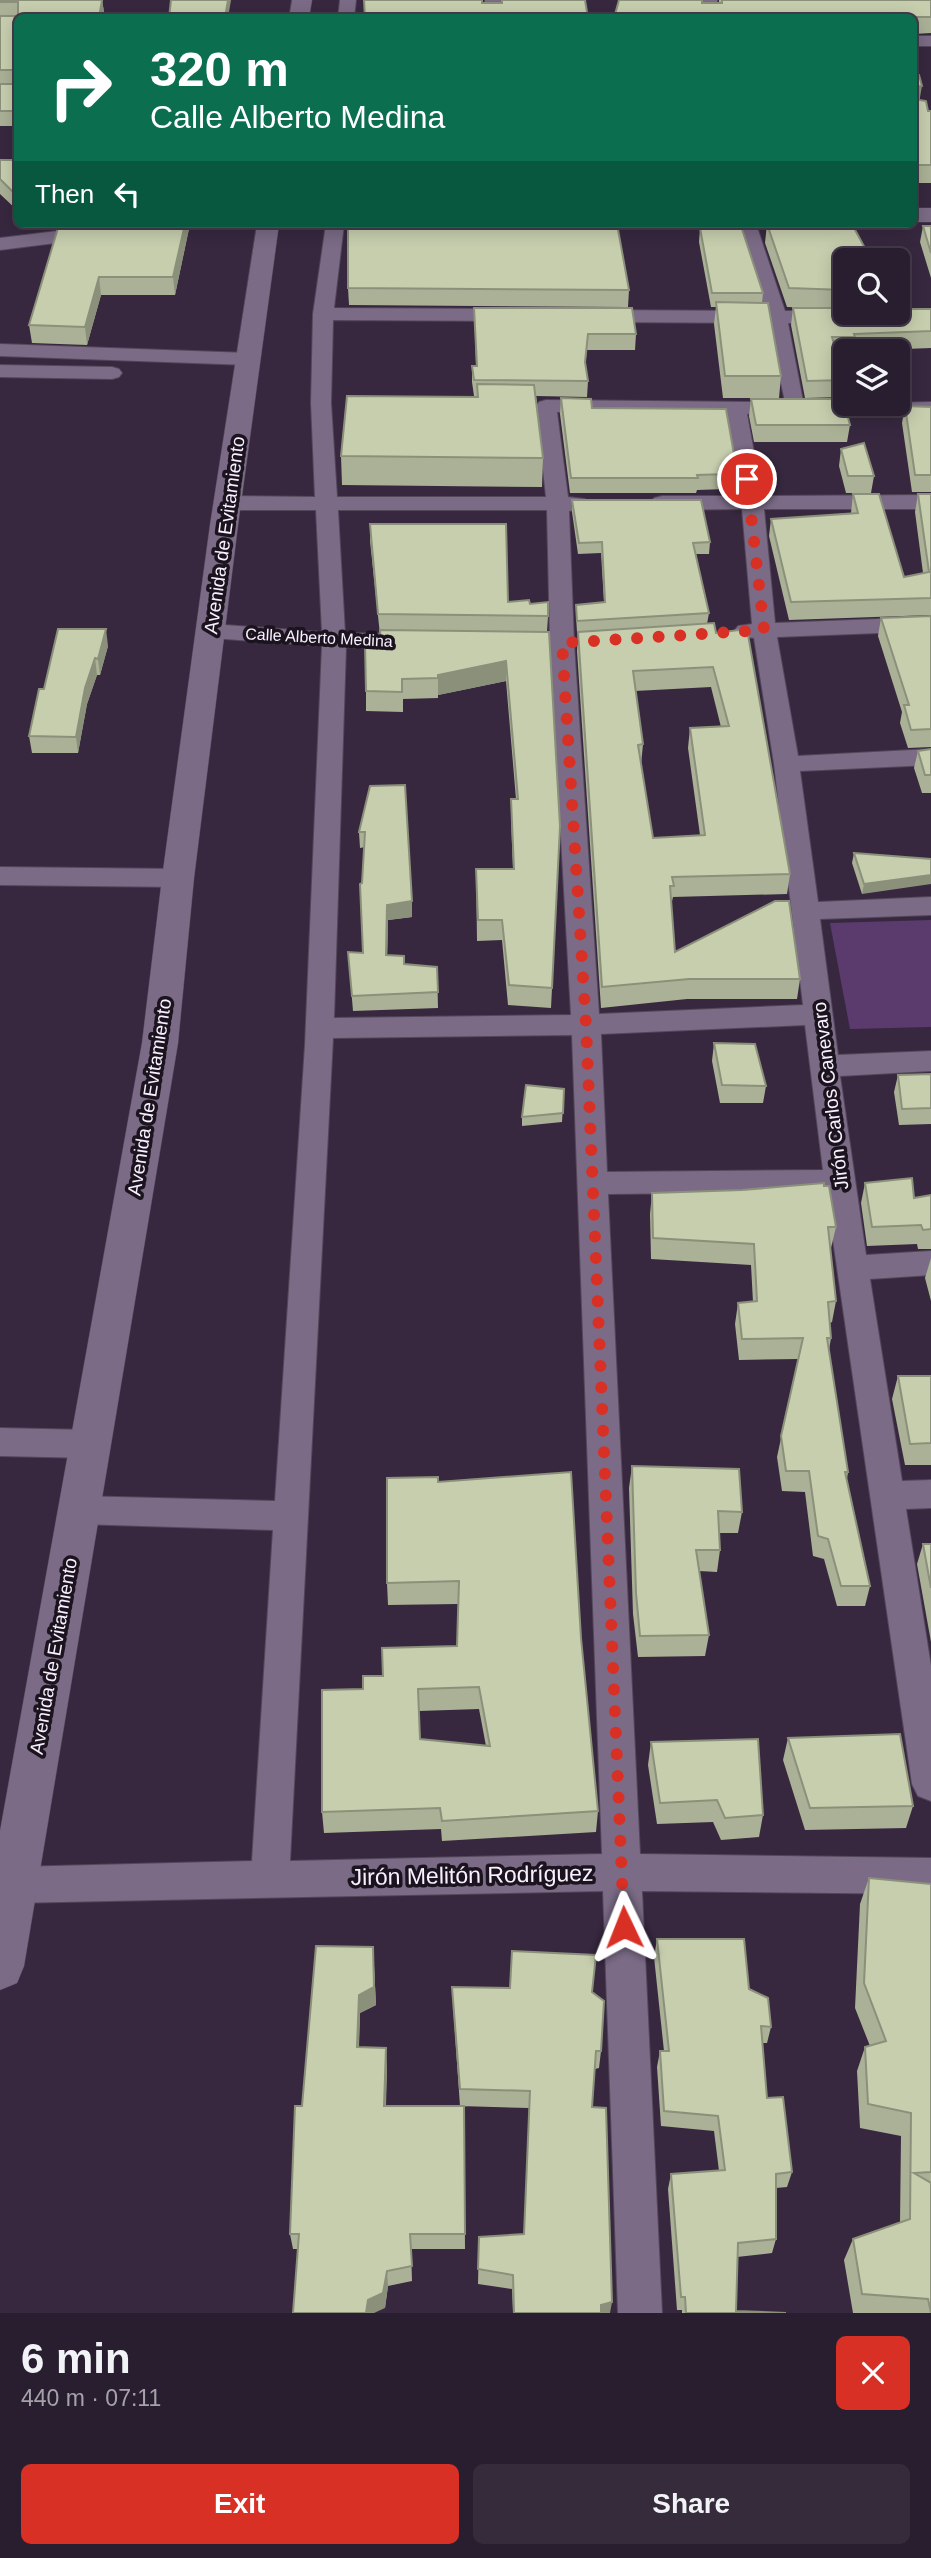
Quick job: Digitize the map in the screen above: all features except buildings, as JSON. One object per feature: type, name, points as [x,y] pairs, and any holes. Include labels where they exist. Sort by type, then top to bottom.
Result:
[{"type":"street","points":[[0,244],[88,228]]},
{"type":"street","name":"Avenida de Evitamiento","points":[[0,1966],[160,1043],[178,878],[267,228]]},
{"type":"street","points":[[270,1879],[318,1028],[334,640],[321,403],[323,314],[334,228]]},
{"type":"street","points":[[748,228],[777,317],[794,407]]},
{"type":"street","points":[[323,314],[529,316]]},
{"type":"street","points":[[570,316],[833,317]]},
{"type":"street","points":[[0,350],[247,368]]},
{"type":"street","points":[[0,371],[247,368]]},
{"type":"street","points":[[321,403],[348,403]]},
{"type":"street","points":[[640,2313],[594,1183],[562,642],[558,504],[532,406],[931,408]]},
{"type":"street","name":"Jirón Carlos Canevaro","points":[[735,408],[752,503],[764,630],[787,764],[827,1066],[839,1181],[931,1784]]},
{"type":"street","points":[[641,503],[931,502]]},
{"type":"street","points":[[228,503],[599,504]]},
{"type":"street","points":[[724,632],[931,624]]},
{"type":"street","name":"Calle Alberto Medina","points":[[211,631],[334,640],[442,641]]},
{"type":"street","points":[[787,764],[931,757]]},
{"type":"street","points":[[0,876],[178,878]]},
{"type":"street","points":[[806,911],[931,906]]},
{"type":"street","points":[[318,1028],[586,1025],[820,1014]]},
{"type":"street","points":[[827,1066],[931,1061]]},
{"type":"street","points":[[594,1183],[839,1181]]},
{"type":"street","points":[[853,1268],[931,1263]]},
{"type":"street","points":[[0,1442],[90,1444]]},
{"type":"street","points":[[885,1496],[931,1494]]},
{"type":"street","points":[[78,1510],[291,1516]]},
{"type":"street","name":"Jirón Melitón Rodríguez","points":[[13,1885],[622,1872],[931,1876]]},
{"type":"shaded area","points":[[931,920],[931,1027],[850,1029],[830,923]]},
{"type":"route","points":[[624,1927],[594,1183],[562,643],[764,630],[752,503],[747,479]]}]
